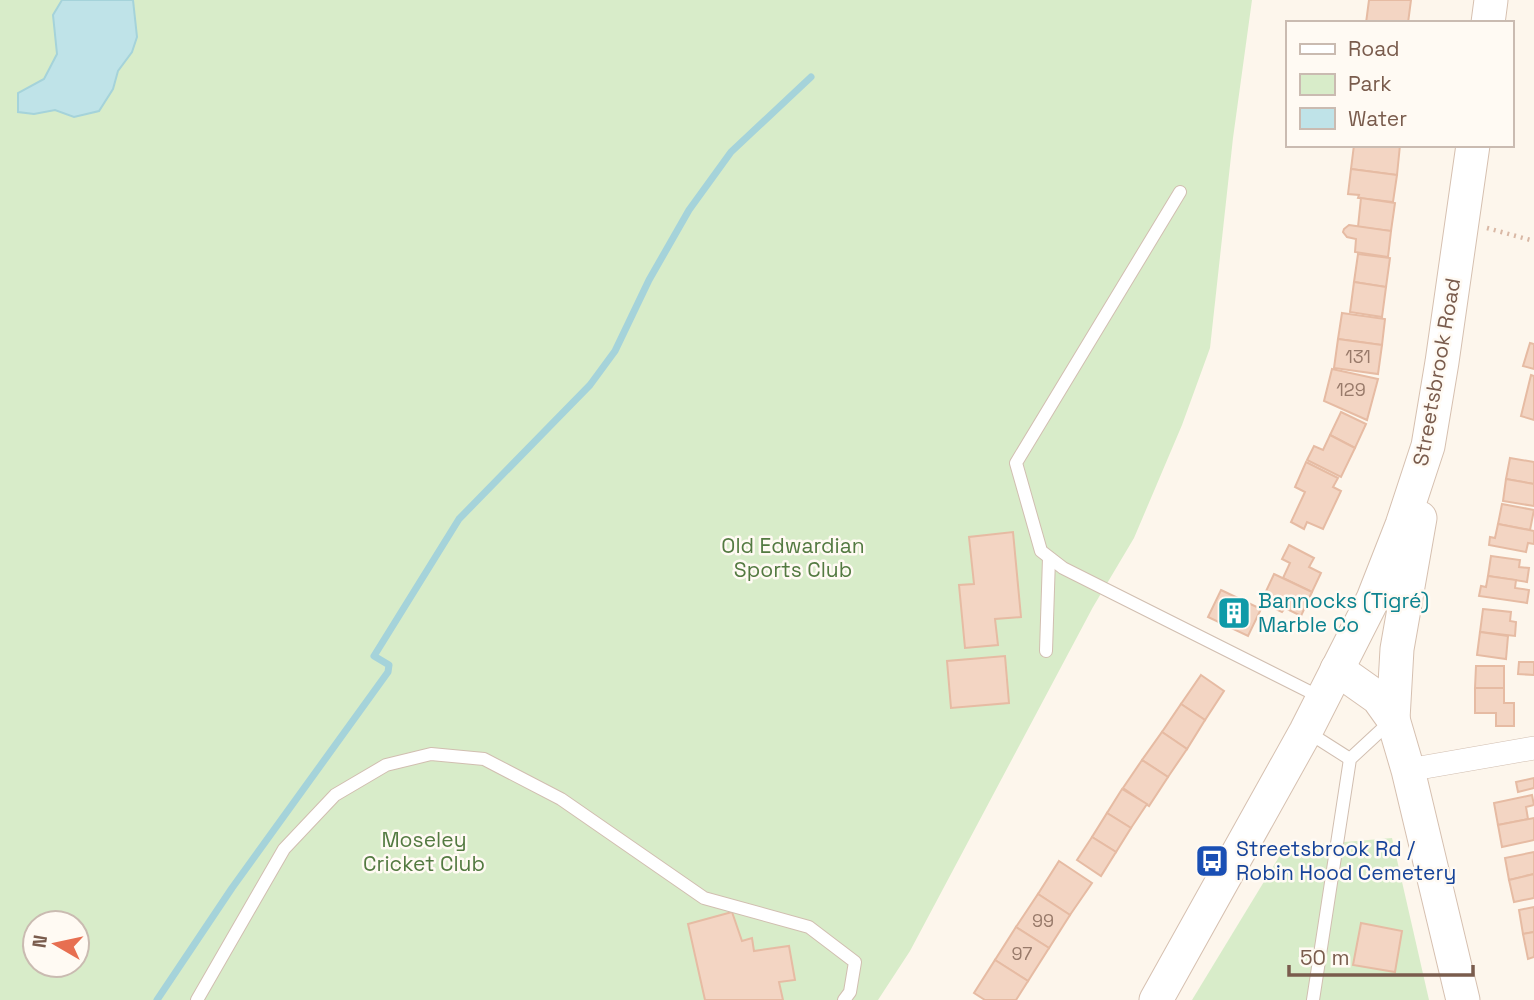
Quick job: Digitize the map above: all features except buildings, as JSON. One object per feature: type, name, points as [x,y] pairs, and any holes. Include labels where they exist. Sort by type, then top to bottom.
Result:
[{"type":"main road","points":[[1488,21],[1491,0]]},
{"type":"main road","name":"Streetsbrook Road","points":[[1156,1000],[1306,732],[1373,599],[1402,525],[1428,446],[1473,147]]},
{"type":"main road","points":[[1393,719],[1397,649],[1419,522],[1428,446]]},
{"type":"main road","points":[[1337,668],[1378,698],[1393,719],[1408,770],[1463,1000]]},
{"type":"street","points":[[1408,770],[1534,748]]},
{"type":"lane","points":[[1180,192],[1016,463],[1041,551],[1049,558],[1063,568],[1322,698]]},
{"type":"lane","points":[[1046,651],[1049,558]]},
{"type":"lane","points":[[1313,1000],[1350,759],[1393,719]]},
{"type":"lane","points":[[1306,732],[1350,759]]},
{"type":"lane","points":[[197,1000],[284,849],[335,795],[386,765],[431,754],[484,759],[561,799],[704,898],[809,927],[855,962],[850,992],[844,1000]]},
{"type":"path","points":[[1462,222],[1534,241]]},
{"type":"green space","points":[[0,0],[1252,0],[1233,138],[1210,348],[1182,425],[1134,538],[1093,607],[910,951],[878,1000],[0,1000]]},
{"type":"green space","points":[[1392,838],[1429,1000],[1192,1000],[1285,847]]},
{"type":"water","points":[[62,0],[133,0],[137,37],[132,52],[118,71],[113,89],[99,111],[74,117],[55,110],[34,114],[18,112],[18,93],[44,79],[57,54],[53,15]]},
{"type":"waterway","points":[[157,1000],[232,888],[388,672],[389,665],[374,656],[459,519],[590,385],[615,351],[649,280],[689,210],[731,152],[811,77]]},
{"type":"place","name":"Bannocks (Tigré) Marble Co","points":[[1234,613]]},
{"type":"place","name":"Streetsbrook Rd / Robin Hood Cemetery","points":[[1212,861]]},
{"type":"park label","name":"Old Edwardian Sports Club","points":[[793,558]]},
{"type":"park label","name":"Moseley Cricket Club","points":[[424,852]]}]
